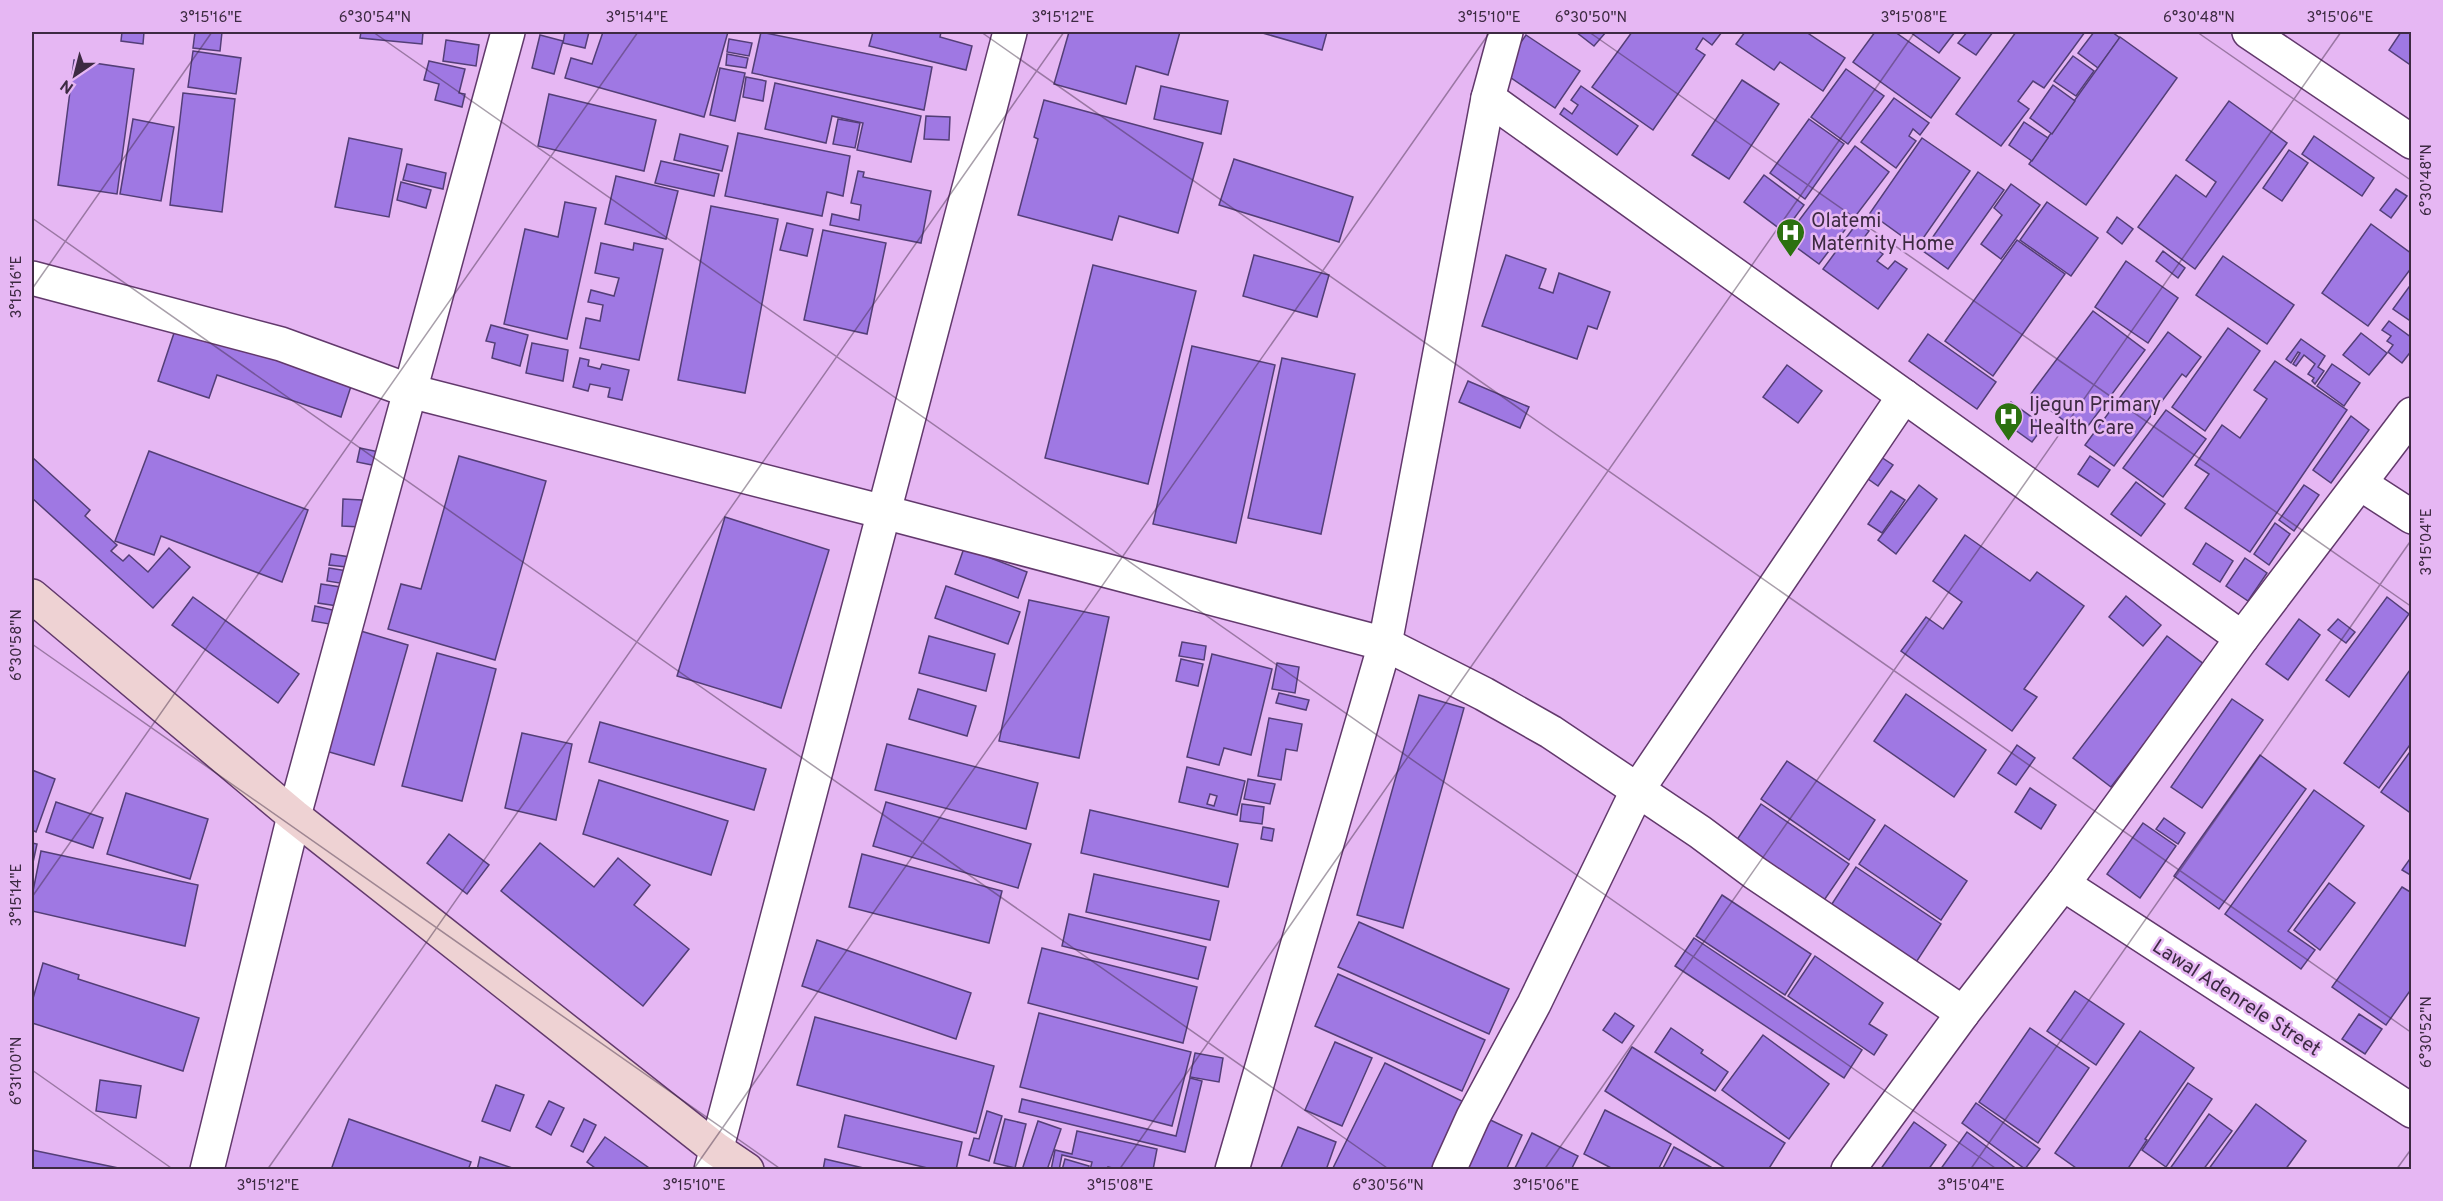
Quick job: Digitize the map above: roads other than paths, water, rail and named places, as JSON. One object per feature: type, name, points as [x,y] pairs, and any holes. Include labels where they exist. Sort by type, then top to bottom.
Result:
[{"type":"street","points":[[207,1170],[294,816],[508,32]]},
{"type":"street","points":[[713,1159],[1010,32]]},
{"type":"street","points":[[1232,1170],[1385,644],[1488,98],[1506,32]]},
{"type":"street","points":[[2249,32],[2412,142]]},
{"type":"street","points":[[1488,98],[2242,638]]},
{"type":"street","points":[[32,278],[281,344],[410,391],[884,512],[1385,644],[1484,694],[1551,732],[1638,789],[1755,873],[1963,1013]]},
{"type":"street","points":[[1449,1170],[1473,1117],[1534,1004],[1638,789],[1904,396]]},
{"type":"street","points":[[1848,1170],[1963,1013],[2063,884],[2242,638],[2412,414]]},
{"type":"street","points":[[2361,484],[2412,517]]},
{"type":"street","points":[[32,596],[294,816],[713,1159],[747,1170]]},
{"type":"street","name":"Lawal Adenrele Street","points":[[2063,884],[2412,1111]]},
{"type":"place","name":"Olatemi Maternity Home","points":[[1790,258]]},
{"type":"place","name":"Ijegun Primary Health Care","points":[[2008,442]]}]
